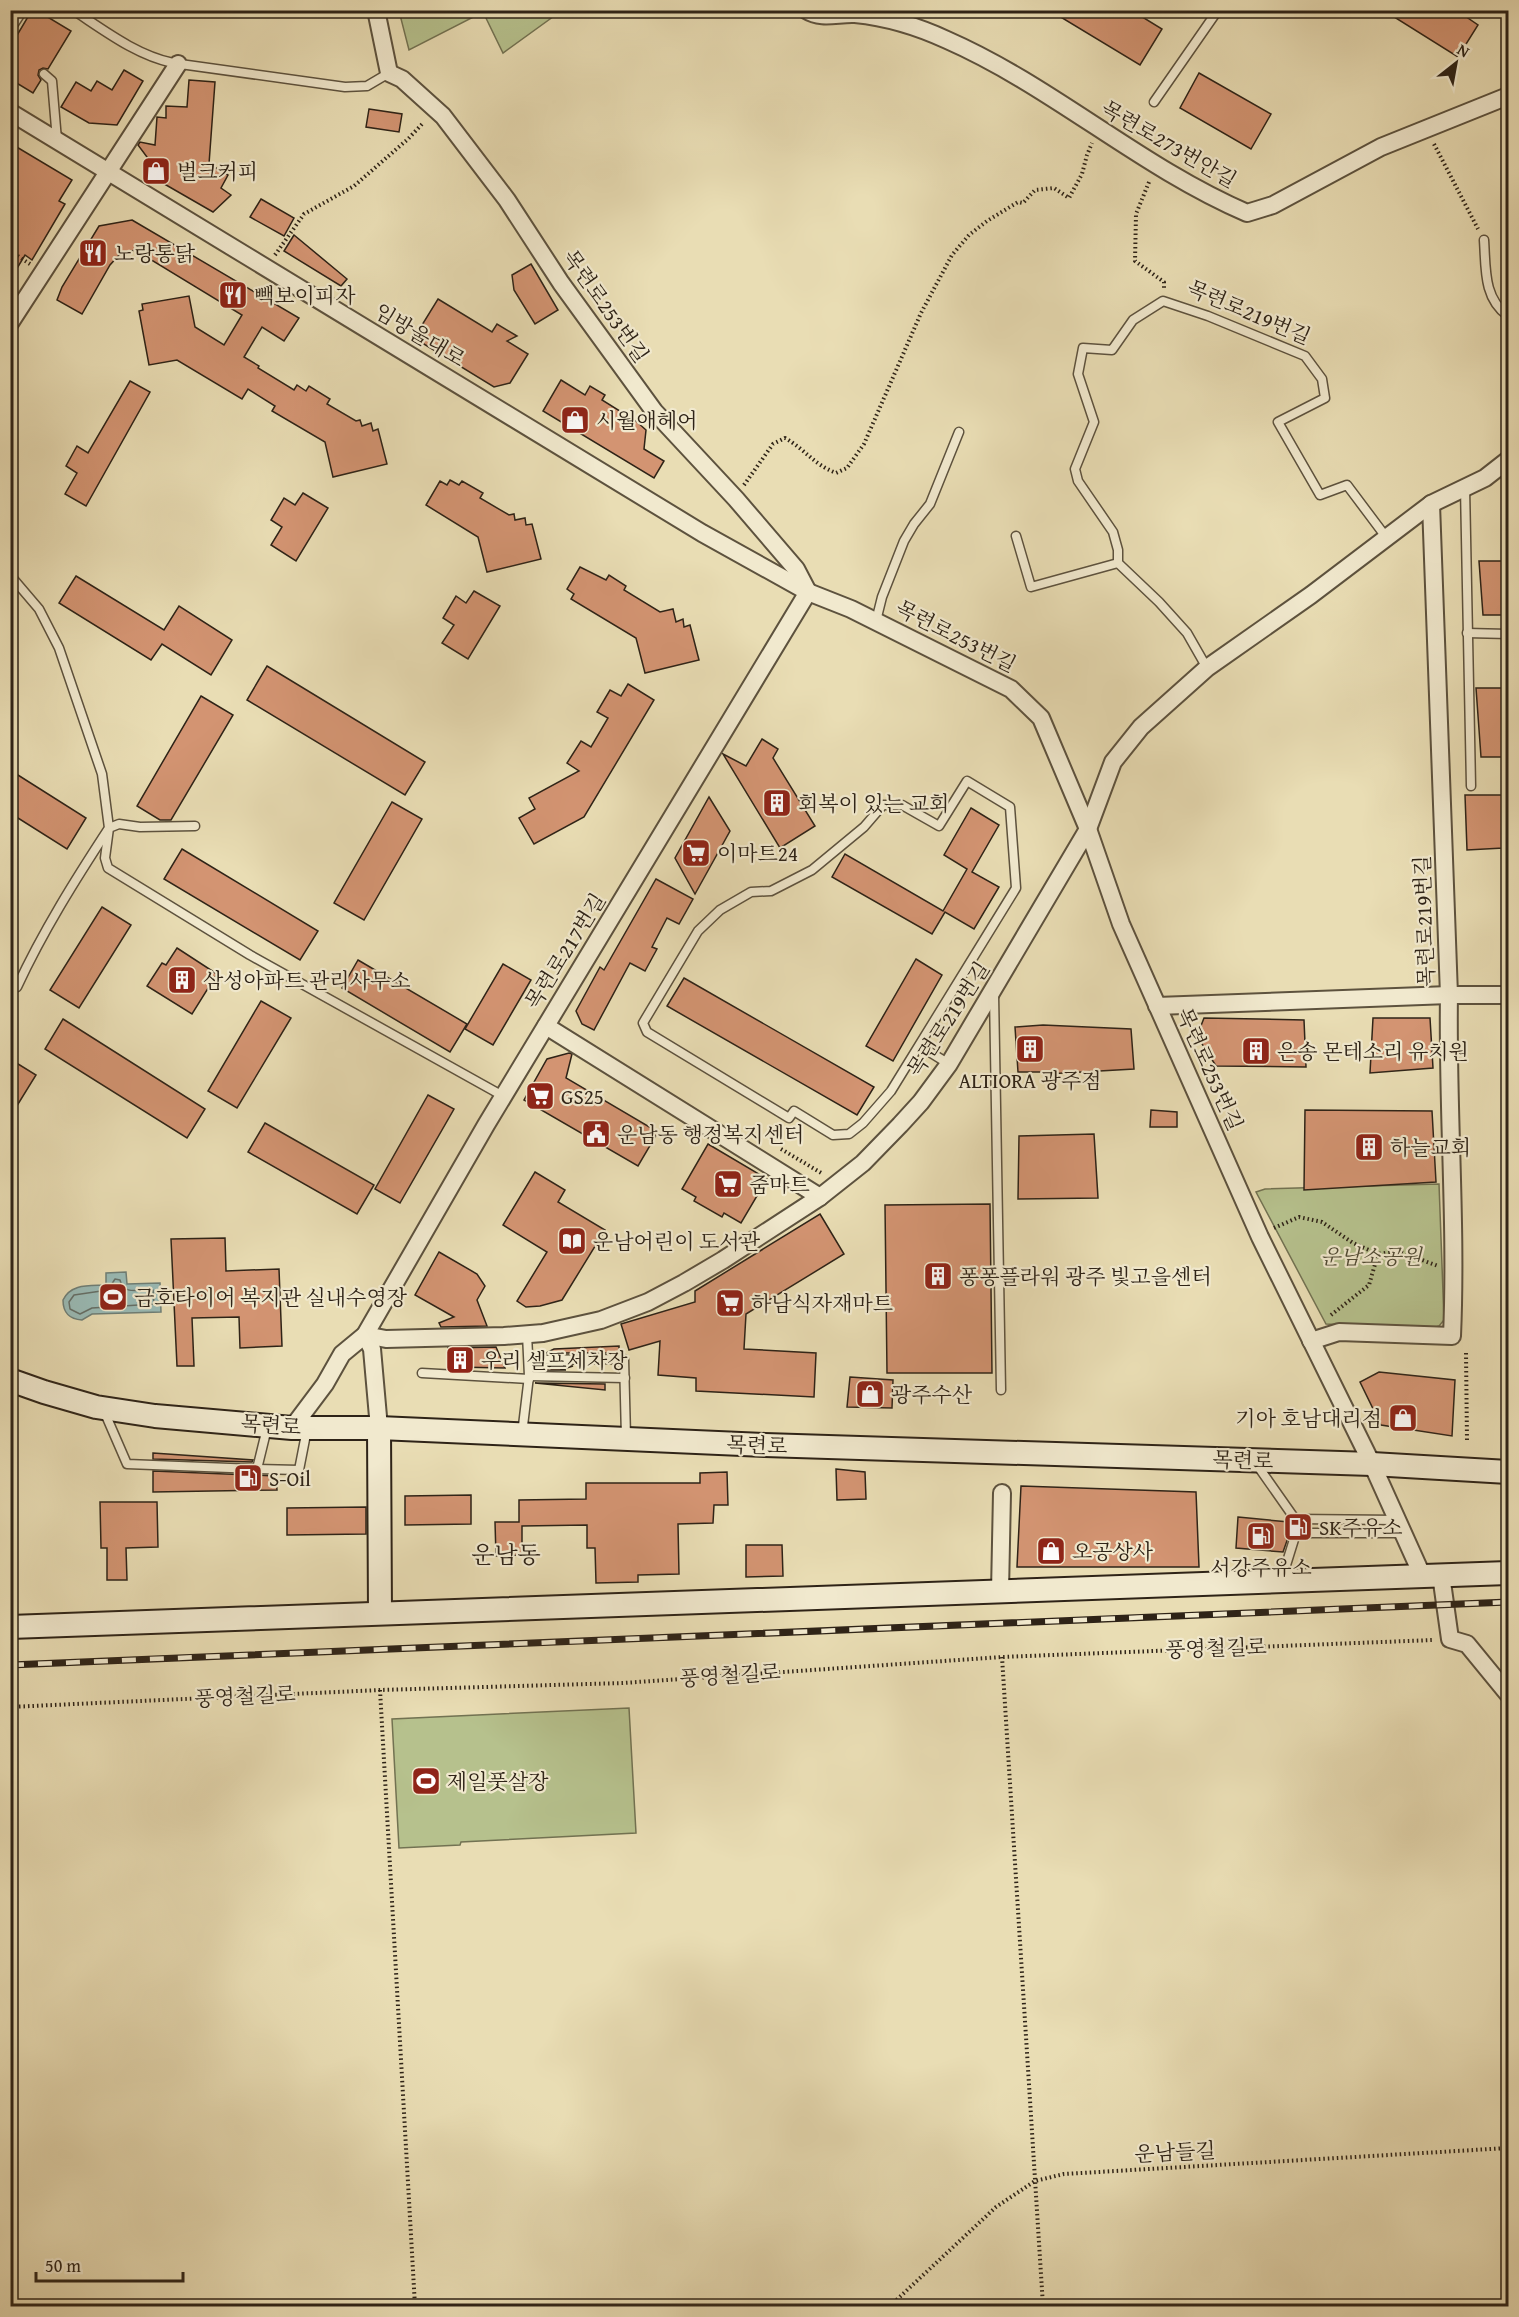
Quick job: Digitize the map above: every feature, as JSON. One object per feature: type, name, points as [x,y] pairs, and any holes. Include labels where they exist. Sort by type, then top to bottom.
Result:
[{"type":"street","points":[[376,10],[389,73]]},
{"type":"street","name":"목련로273번안길","points":[[806,10],[813,15],[833,16],[855,12],[944,38],[984,57],[1143,158],[1223,203],[1247,213],[1273,205],[1381,147],[1509,96]]},
{"type":"street","points":[[10,323],[178,64]]},
{"type":"street","name":"목련로253번길","points":[[389,73],[402,79],[442,116],[507,200],[561,283],[654,411],[796,568],[808,592],[851,609],[1011,689],[1041,718],[1088,829],[1121,924],[1260,1237],[1372,1464],[1400,1526],[1432,1575]]},
{"type":"street","name":"임방울대로","points":[[10,112],[702,533],[808,592]]},
{"type":"street","name":"목련로219번길","points":[[365,1335],[387,1339],[543,1333],[601,1320],[648,1302],[723,1260],[820,1197],[863,1163],[921,1102],[950,1064],[1088,829],[1113,762],[1141,727],[1207,668],[1311,595],[1431,504],[1485,478],[1509,460]]},
{"type":"street","name":"목련로219번길","points":[[1311,1341],[1339,1332],[1452,1336],[1454,1287],[1448,1068],[1449,995],[1431,504]]},
{"type":"street","name":"목련로217번길","points":[[300,1428],[342,1354],[365,1335],[503,1096],[808,592]]},
{"type":"street","points":[[1157,1006],[1449,995],[1509,995]]},
{"type":"street","points":[[546,1026],[820,1197]]},
{"type":"street","points":[[365,1335],[372,1349],[379,1428],[380,1613]]},
{"type":"street","name":"목련로","points":[[10,1380],[103,1408],[155,1416],[300,1428],[379,1428],[626,1439],[1372,1464],[1509,1472]]},
{"type":"street","points":[[1000,1592],[1002,1493]]},
{"type":"street","points":[[10,1627],[1509,1573]]},
{"type":"street","points":[[1432,1575],[1450,1639],[1467,1644],[1509,1694]]},
{"type":"lane","points":[[10,30],[23,10]]},
{"type":"lane","points":[[73,10],[136,51],[178,64],[345,87],[367,86],[389,73]]},
{"type":"lane","points":[[1154,102],[1218,10]]},
{"type":"lane","points":[[44,74],[52,81],[57,140]]},
{"type":"lane","points":[[1484,240],[1488,290],[1498,309],[1509,316]]},
{"type":"lane","name":"목련로219번길","points":[[1118,563],[1118,550],[1113,532],[1078,480],[1075,469],[1094,422],[1078,374],[1083,348],[1112,350],[1133,320],[1163,301],[1208,316],[1305,356],[1322,380],[1325,398],[1278,422],[1320,495],[1347,485],[1386,537]]},
{"type":"lane","points":[[876,621],[882,597],[904,541],[930,504],[959,432]]},
{"type":"lane","points":[[1465,487],[1471,786]]},
{"type":"lane","points":[[1016,536],[1031,587],[1118,563],[1159,602],[1187,633],[1207,668]]},
{"type":"lane","points":[[10,575],[39,609],[59,648],[102,774],[109,828],[105,858],[108,868],[250,955],[503,1096]]},
{"type":"lane","points":[[1467,633],[1509,634]]},
{"type":"lane","points":[[967,781],[1010,807],[1016,888],[920,1046],[891,1091],[863,1123],[849,1134],[833,1135],[794,1111],[789,1118],[647,1032],[643,1023],[698,931],[720,910],[751,892],[771,891],[812,870],[864,827],[883,805],[902,805],[939,826],[967,781]]},
{"type":"lane","points":[[17,987],[31,957],[71,887],[109,828],[119,824],[140,827],[195,826]]},
{"type":"lane","points":[[994,991],[1001,1390]]},
{"type":"lane","points":[[920,1046],[950,1064]]},
{"type":"lane","points":[[521,1435],[529,1378],[527,1334]]},
{"type":"lane","points":[[529,1360],[624,1359],[626,1439]]},
{"type":"lane","points":[[422,1373],[529,1378],[625,1378]]},
{"type":"lane","points":[[103,1408],[127,1464],[299,1470],[300,1428]]},
{"type":"lane","points":[[257,1468],[268,1425]]},
{"type":"lane","points":[[1254,1461],[1295,1519],[1296,1533],[1281,1582]]},
{"type":"lane","points":[[1295,1519],[1400,1526]]},
{"type":"lane","points":[[1296,1533],[1400,1526]]},
{"type":"path","points":[[266,268],[304,214],[354,186],[408,139],[434,110]]},
{"type":"path","points":[[736,499],[772,444],[785,438],[800,446],[819,466],[836,473],[847,468],[864,444],[921,313],[952,255],[969,235],[1018,202],[1023,203],[1035,190],[1054,188],[1069,198],[1082,174],[1086,155],[1092,143]]},
{"type":"path","points":[[1434,144],[1484,240]]},
{"type":"path","points":[[1149,182],[1136,214],[1135,261],[1164,282],[1163,301]]},
{"type":"path","points":[[1273,1228],[1299,1217],[1322,1222],[1353,1243],[1378,1254],[1398,1251],[1444,1268]]},
{"type":"path","points":[[1322,1322],[1369,1285],[1378,1254]]},
{"type":"path","points":[[1466,1353],[1467,1441]]},
{"type":"path","name":"풍영철길로","points":[[10,1707],[380,1690],[623,1683],[1002,1657],[1450,1639]]},
{"type":"path","points":[[1002,1657],[1044,2307]]},
{"type":"path","points":[[380,1690],[415,2307]]},
{"type":"path","name":"운남들길","points":[[890,2307],[996,2207],[1035,2181],[1064,2174],[1509,2148]]},
{"type":"green space","points":[[399,10],[561,11],[503,53],[483,12],[409,50]]},
{"type":"green space","name":"운남소공원","points":[[1439,1184],[1444,1320],[1439,1326],[1429,1329],[1326,1324],[1256,1192],[1265,1189]]},
{"type":"green space","points":[[629,1708],[636,1833],[461,1842],[460,1845],[399,1848],[392,1719]]},
{"type":"water","name":"금호타이어 복지관 실내수영장","points":[[126,1272],[127,1284],[160,1283],[161,1312],[92,1314],[82,1320],[70,1317],[66,1312],[63,1300],[71,1291],[82,1286],[106,1285],[106,1273]]},
{"type":"building","points":[[32,10],[36,10],[71,31],[48,69],[39,70],[38,75],[41,80],[33,93],[10,79],[10,47]]},
{"type":"building","points":[[1049,10],[1131,10],[1162,29],[1140,65]]},
{"type":"building","points":[[1383,10],[1456,10],[1478,25],[1458,57]]},
{"type":"building","points":[[124,70],[143,81],[117,125],[89,123],[61,107],[76,82],[91,91],[97,81],[112,90]]},
{"type":"building","points":[[1199,73],[1271,114],[1251,149],[1180,108]]},
{"type":"building","points":[[189,80],[215,82],[209,164],[228,175],[221,188],[231,195],[213,212],[147,174],[147,157],[138,145],[140,142],[155,145],[157,117],[166,118],[166,106],[187,107]]},
{"type":"building","points":[[369,109],[402,114],[399,132],[366,127]]},
{"type":"building","points":[[10,143],[72,180],[59,201],[65,204],[32,260],[25,255],[10,280]]},
{"type":"building","points":[[261,199],[294,218],[284,236],[250,217]]},
{"type":"building","points":[[132,220],[299,318],[284,341],[262,327],[244,357],[294,390],[297,385],[306,391],[309,386],[330,399],[327,404],[356,421],[360,420],[362,426],[371,423],[373,431],[378,429],[387,464],[333,477],[325,442],[272,411],[275,406],[248,389],[242,399],[177,360],[149,365],[139,311],[143,310],[142,304],[189,296],[195,327],[224,345],[242,315],[135,250],[120,254],[110,265],[82,314],[57,300],[62,287],[99,226]]},
{"type":"building","points":[[294,235],[347,279],[341,286],[284,251]]},
{"type":"building","points":[[531,264],[558,310],[535,324],[514,290],[512,275]]},
{"type":"building","points":[[438,299],[492,332],[497,324],[517,336],[507,341],[528,354],[510,383],[494,387],[414,338]]},
{"type":"building","points":[[561,380],[585,395],[590,386],[605,395],[602,400],[636,421],[646,430],[644,449],[664,461],[654,478],[543,411]]},
{"type":"building","points":[[130,381],[150,392],[86,506],[65,494],[77,473],[66,466],[77,446],[88,453]]},
{"type":"building","points":[[450,480],[459,485],[462,481],[483,493],[480,498],[509,515],[514,514],[515,520],[525,518],[526,525],[532,524],[541,559],[487,572],[478,537],[426,505],[440,481],[447,485]]},
{"type":"building","points":[[303,493],[328,508],[296,561],[271,545],[282,527],[271,520],[284,498],[295,505]]},
{"type":"building","points":[[1479,561],[1509,561],[1509,615],[1483,615]]},
{"type":"building","points":[[580,567],[606,580],[609,575],[626,586],[624,590],[660,612],[673,609],[676,622],[683,619],[684,627],[690,625],[699,660],[645,673],[636,638],[571,599],[574,594],[567,589]]},
{"type":"building","points":[[76,576],[164,630],[179,606],[232,640],[211,675],[162,644],[151,660],[59,603]]},
{"type":"building","points":[[474,591],[500,606],[468,659],[442,643],[454,625],[443,618],[456,596],[466,603]]},
{"type":"building","points":[[267,666],[425,762],[405,795],[247,700]]},
{"type":"building","points":[[628,684],[654,700],[584,817],[534,844],[519,818],[535,809],[529,798],[579,771],[567,763],[581,741],[591,747],[608,718],[597,712],[610,690],[621,696]]},
{"type":"building","points":[[1476,688],[1509,688],[1509,757],[1481,757]]},
{"type":"building","points":[[201,696],[233,715],[171,820],[160,820],[137,806]]},
{"type":"building","name":"회복이 있는 교회","points":[[762,739],[778,749],[773,758],[815,826],[780,848],[723,754],[746,766]]},
{"type":"building","points":[[10,770],[86,818],[67,849],[10,813]]},
{"type":"building","points":[[1465,795],[1502,795],[1503,848],[1467,850]]},
{"type":"building","points":[[709,797],[730,831],[695,894],[675,858]]},
{"type":"building","points":[[392,802],[422,819],[364,920],[334,903]]},
{"type":"building","points":[[971,808],[999,825],[972,872],[999,887],[974,929],[945,912],[932,934],[832,877],[845,854],[943,911],[967,869],[944,855]]},
{"type":"building","points":[[182,849],[318,931],[300,960],[164,879]]},
{"type":"building","points":[[656,879],[693,899],[679,924],[667,918],[652,947],[657,949],[645,971],[630,963],[594,1030],[582,1024],[576,1011],[600,967],[604,970]]},
{"type":"building","points":[[102,907],[131,925],[79,1008],[50,990]]},
{"type":"building","name":"삼성아파트 관리사무소","points":[[177,948],[217,974],[192,1014],[147,986],[162,963],[166,965]]},
{"type":"building","points":[[916,959],[942,975],[893,1061],[866,1046]]},
{"type":"building","points":[[358,960],[467,1024],[450,1052],[342,988]]},
{"type":"building","points":[[503,964],[531,980],[493,1045],[465,1029]]},
{"type":"building","points":[[684,978],[874,1087],[857,1115],[667,1006]]},
{"type":"building","points":[[261,1001],[291,1018],[237,1108],[208,1091]]},
{"type":"building","name":"은송 몬테소리 유치원","points":[[1204,1018],[1304,1020],[1306,1067],[1216,1066],[1197,1036]]},
{"type":"building","points":[[1373,1018],[1430,1018],[1433,1068],[1370,1073]]},
{"type":"building","points":[[63,1019],[205,1109],[187,1138],[45,1049]]},
{"type":"building","points":[[1043,1025],[1131,1029],[1134,1069],[1047,1074],[1047,1072],[1018,1072],[1015,1027]]},
{"type":"building","name":"운남동 행정복지센터","points":[[572,1054],[566,1078],[658,1132],[638,1166],[524,1100],[547,1059]]},
{"type":"building","points":[[10,1059],[36,1075],[10,1117]]},
{"type":"building","points":[[428,1095],[454,1109],[400,1203],[375,1189]]},
{"type":"building","points":[[1151,1110],[1177,1112],[1177,1127],[1150,1127]]},
{"type":"building","name":"하늘교회","points":[[1305,1110],[1432,1111],[1436,1182],[1304,1190]]},
{"type":"building","points":[[265,1123],[374,1185],[357,1214],[248,1152]]},
{"type":"building","points":[[1094,1134],[1098,1198],[1018,1199],[1019,1136]]},
{"type":"building","points":[[708,1144],[767,1179],[741,1223],[724,1213],[722,1217],[694,1201],[696,1197],[682,1189]]},
{"type":"building","name":"운남어린이 도서관","points":[[535,1172],[565,1190],[558,1202],[605,1230],[562,1300],[526,1307],[517,1301],[547,1252],[503,1225]]},
{"type":"building","name":"퐁퐁플라워 광주 빛고을센터","points":[[990,1204],[992,1373],[887,1373],[885,1205]]},
{"type":"building","name":"하남식자재마트","points":[[820,1214],[844,1254],[746,1314],[744,1349],[816,1353],[814,1397],[696,1391],[696,1378],[658,1375],[660,1341],[629,1350],[621,1324],[695,1302],[695,1291]]},
{"type":"building","points":[[225,1238],[226,1271],[279,1269],[282,1346],[240,1348],[239,1317],[192,1318],[194,1366],[177,1366],[171,1239]]},
{"type":"building","points":[[439,1252],[477,1274],[485,1286],[477,1300],[487,1326],[441,1327],[439,1323],[454,1317],[415,1295]]},
{"type":"building","points":[[619,1346],[619,1353],[546,1353],[554,1349]]},
{"type":"building","points":[[496,1347],[505,1368],[455,1367],[448,1348]]},
{"type":"building","points":[[535,1366],[573,1366],[560,1370],[535,1370]]},
{"type":"building","points":[[1379,1372],[1455,1380],[1452,1436],[1381,1425],[1360,1382]]},
{"type":"building","name":"광주수산","points":[[850,1377],[893,1380],[892,1408],[847,1407]]},
{"type":"building","points":[[535,1383],[605,1384],[605,1390]]},
{"type":"building","points":[[153,1453],[253,1460],[252,1462],[153,1459]]},
{"type":"building","points":[[836,1469],[865,1472],[866,1499],[837,1500]]},
{"type":"building","points":[[153,1471],[276,1476],[277,1490],[153,1492]]},
{"type":"building","points":[[727,1472],[728,1505],[714,1505],[713,1523],[678,1524],[679,1574],[638,1575],[638,1582],[596,1583],[595,1548],[587,1548],[587,1525],[522,1526],[522,1555],[496,1556],[495,1522],[519,1522],[519,1500],[586,1499],[586,1483],[700,1483],[700,1473]]},
{"type":"building","points":[[1021,1486],[1196,1492],[1199,1567],[1017,1567]]},
{"type":"building","points":[[471,1495],[471,1524],[405,1525],[405,1496]]},
{"type":"building","points":[[100,1502],[157,1502],[158,1547],[126,1548],[127,1580],[107,1580],[107,1548],[101,1548]]},
{"type":"building","points":[[366,1507],[366,1534],[287,1535],[287,1508]]},
{"type":"building","points":[[1238,1517],[1289,1522],[1290,1532],[1283,1552],[1236,1548]]},
{"type":"building","points":[[746,1545],[782,1545],[783,1576],[746,1577]]},
{"type":"railway","points":[[10,1665],[1508,1602]]},
{"type":"place","name":"벌크커피","points":[[156,171]]},
{"type":"place","name":"노랑통닭","points":[[93,253]]},
{"type":"place","name":"빽보이피자","points":[[233,295]]},
{"type":"place","name":"시월애헤어","points":[[575,420]]},
{"type":"place","name":"회복이 있는 교회","points":[[777,803]]},
{"type":"place","name":"이마트24","points":[[696,853]]},
{"type":"place","name":"삼성아파트 관리사무소","points":[[182,980]]},
{"type":"place","name":"ALTIORA 광주점","points":[[1030,1049]]},
{"type":"place","name":"은송 몬테소리 유치원","points":[[1256,1051]]},
{"type":"place","name":"GS25","points":[[540,1096]]},
{"type":"place","name":"운남동 행정복지센터","points":[[596,1134]]},
{"type":"place","name":"하늘교회","points":[[1369,1147]]},
{"type":"place","name":"줌마트","points":[[728,1184]]},
{"type":"place","name":"운남어린이 도서관","points":[[572,1241]]},
{"type":"place","name":"퐁퐁플라워 광주 빛고을센터","points":[[938,1276]]},
{"type":"place","name":"금호타이어 복지관 실내수영장","points":[[113,1297]]},
{"type":"place","name":"하남식자재마트","points":[[730,1303]]},
{"type":"place","name":"우리 셀프세차장","points":[[460,1360]]},
{"type":"place","name":"광주수산","points":[[870,1394]]},
{"type":"place","name":"기아 호남대리점","points":[[1403,1418]]},
{"type":"place","name":"S-Oil","points":[[248,1478]]},
{"type":"place","name":"SK주유소","points":[[1298,1527]]},
{"type":"place","name":"서강주유소","points":[[1261,1536]]},
{"type":"place","name":"오공상사","points":[[1051,1551]]},
{"type":"place","name":"제일풋살장","points":[[426,1781]]},
{"type":"district","name":"운남동","points":[[506,1554]]}]
